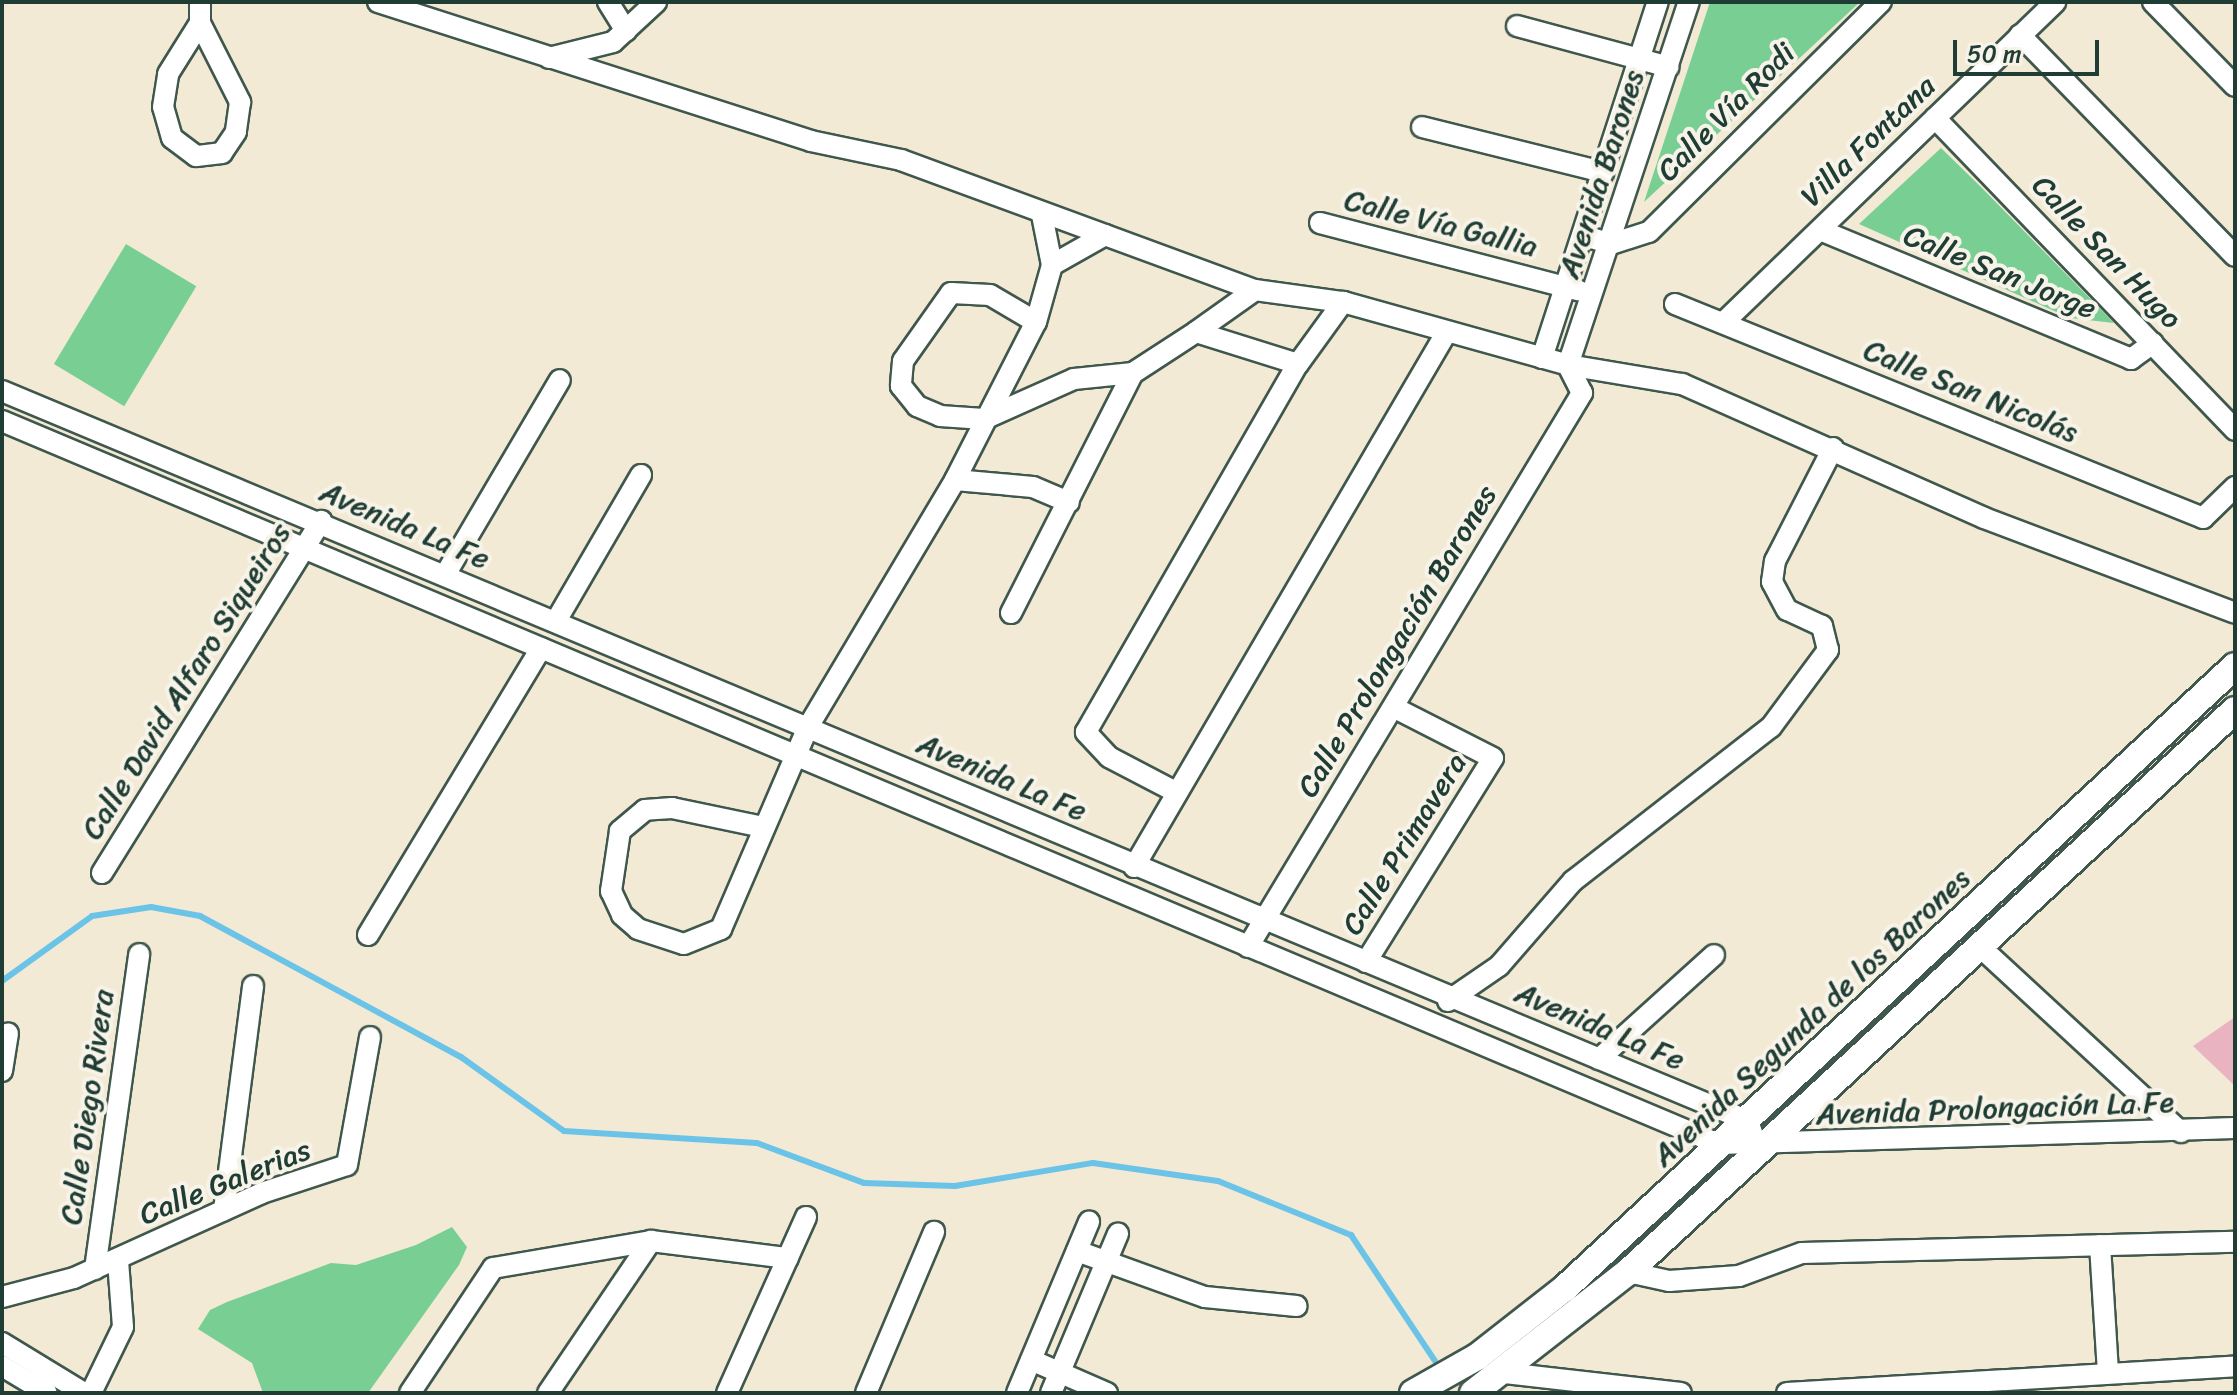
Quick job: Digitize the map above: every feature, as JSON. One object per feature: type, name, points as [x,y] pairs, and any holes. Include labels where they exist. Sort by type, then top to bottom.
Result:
[{"type":"main road","name":"Avenida Segunda de los Barones","points":[[1413,1393],[1515,1330],[1748,1121],[2235,666]]},
{"type":"main road","name":"Avenida Segunda de los Barones","points":[[1473,1393],[1505,1373],[1628,1272],[1757,1147],[2235,710]]},
{"type":"street","points":[[200,2],[200,23],[240,102],[236,132],[222,153],[196,156],[172,138],[163,107],[168,74],[200,23]]},
{"type":"street","points":[[378,2],[415,9],[549,58],[811,141],[901,160],[1042,215],[1255,290],[1343,302],[1568,365],[1682,384],[1833,448],[1984,518],[2235,613]]},
{"type":"street","points":[[608,2],[626,31]]},
{"type":"street","points":[[549,58],[613,42],[656,2]]},
{"type":"street","name":"Avenida Barones","points":[[1542,358],[1585,236],[1658,2]]},
{"type":"street","name":"Avenida Barones","points":[[1568,365],[1611,244],[1689,2]]},
{"type":"street","name":"Calle Vía Rodi","points":[[1611,244],[1649,232],[1881,2]]},
{"type":"street","name":"Villa Fontana","points":[[1723,323],[2055,2]]},
{"type":"street","points":[[2153,2],[2235,86]]},
{"type":"street","points":[[1517,26],[1669,67]]},
{"type":"street","points":[[2020,35],[2235,256]]},
{"type":"street","name":"Calle San Hugo","points":[[1935,118],[2235,430]]},
{"type":"street","points":[[1422,127],[1603,172]]},
{"type":"street","points":[[763,827],[672,808],[645,810],[620,831],[611,891],[622,915],[638,929],[684,944],[721,929],[808,727],[955,480],[1036,322],[1052,265],[1042,215]]},
{"type":"street","name":"Calle Vía Gallia","points":[[1320,223],[1593,295]]},
{"type":"street","name":"Calle San Jorge","points":[[1820,230],[2131,359],[2153,343]]},
{"type":"street","points":[[1052,265],[1105,235]]},
{"type":"street","points":[[1585,236],[1611,244]]},
{"type":"street","points":[[1036,322],[990,295],[951,293],[903,361],[901,386],[917,406],[940,416],[984,419],[1074,379],[1133,373],[1255,290]]},
{"type":"street","points":[[1172,790],[1109,757],[1086,732],[1298,364],[1343,302]]},
{"type":"street","name":"Calle San Nicolás","points":[[1675,304],[2203,518],[2235,487]]},
{"type":"street","points":[[1196,332],[1298,364]]},
{"type":"street","points":[[1134,867],[1172,790],[1446,333]]},
{"type":"street","name":"Calle Prolongación Barones","points":[[1248,947],[1582,393],[1568,365]]},
{"type":"street","points":[[1011,613],[1133,373]]},
{"type":"street","points":[[445,575],[560,380]]},
{"type":"street","name":"Avenida La Fe","points":[[2,391],[321,521],[1134,867],[1748,1121]]},
{"type":"street","name":"Avenida La Fe","points":[[2,421],[795,753],[1248,947],[1419,1014],[1719,1144],[1757,1147]]},
{"type":"street","points":[[1419,1014],[1455,998],[1499,966],[1573,881],[1771,727],[1828,650],[1822,626],[1787,610],[1772,582],[1775,561],[1833,448]]},
{"type":"street","points":[[556,621],[641,475]]},
{"type":"street","points":[[955,480],[1033,487],[1069,502]]},
{"type":"street","name":"Calle David Alfaro Siqueiros","points":[[102,873],[321,521]]},
{"type":"street","points":[[368,935],[541,648]]},
{"type":"street","name":"Calle Primavera","points":[[1366,962],[1493,758],[1393,707]]},
{"type":"street","points":[[1978,945],[2181,1132]]},
{"type":"street","name":"Calle Diego Rivera","points":[[95,1269],[139,954]]},
{"type":"street","points":[[1599,1059],[1714,955]]},
{"type":"street","points":[[224,1210],[253,986]]},
{"type":"street","points":[[2,1071],[8,1033]]},
{"type":"street","name":"Calle Galerias","points":[[2,1297],[95,1269],[224,1210],[347,1165],[370,1037]]},
{"type":"street","points":[[1748,1121],[1757,1147]]},
{"type":"street","name":"Avenida Prolongación La Fe","points":[[1757,1147],[2235,1128]]},
{"type":"street","points":[[727,1393],[806,1217]]},
{"type":"street","points":[[1017,1393],[1089,1222]]},
{"type":"street","points":[[866,1393],[934,1232]]},
{"type":"street","points":[[1051,1393],[1118,1234]]},
{"type":"street","points":[[410,1393],[493,1268],[651,1241],[788,1258]]},
{"type":"street","points":[[548,1393],[651,1241]]},
{"type":"street","points":[[1628,1272],[1669,1281],[1739,1276],[1802,1253],[2235,1242]]},
{"type":"street","points":[[2100,1245],[2108,1373]]},
{"type":"street","points":[[1077,1251],[1205,1297],[1297,1306]]},
{"type":"street","points":[[91,1393],[123,1327],[118,1260]]},
{"type":"street","points":[[2,1343],[60,1387],[84,1393]]},
{"type":"street","points":[[1031,1360],[1107,1393]]},
{"type":"street","points":[[2,1366],[47,1393]]},
{"type":"street","points":[[1787,1393],[2235,1366]]},
{"type":"street","points":[[1505,1373],[1681,1393]]},
{"type":"green space","points":[[1710,2],[1860,2],[1644,202],[1687,72]]},
{"type":"green space","points":[[1941,148],[2114,323],[2070,318],[1859,224]]},
{"type":"green space","points":[[126,244],[196,286],[124,406],[54,364]]},
{"type":"green space","points":[[452,1227],[467,1247],[459,1265],[368,1393],[263,1393],[252,1363],[198,1329],[210,1310],[227,1302],[331,1263],[356,1265],[416,1245]]},
{"type":"building","points":[[2235,1017],[2235,1086],[2193,1046]]},
{"type":"waterway","points":[[2,981],[92,916],[151,907],[200,916],[461,1057],[564,1131],[757,1143],[864,1183],[955,1186],[1093,1163],[1218,1181],[1351,1235],[1435,1361]]}]
